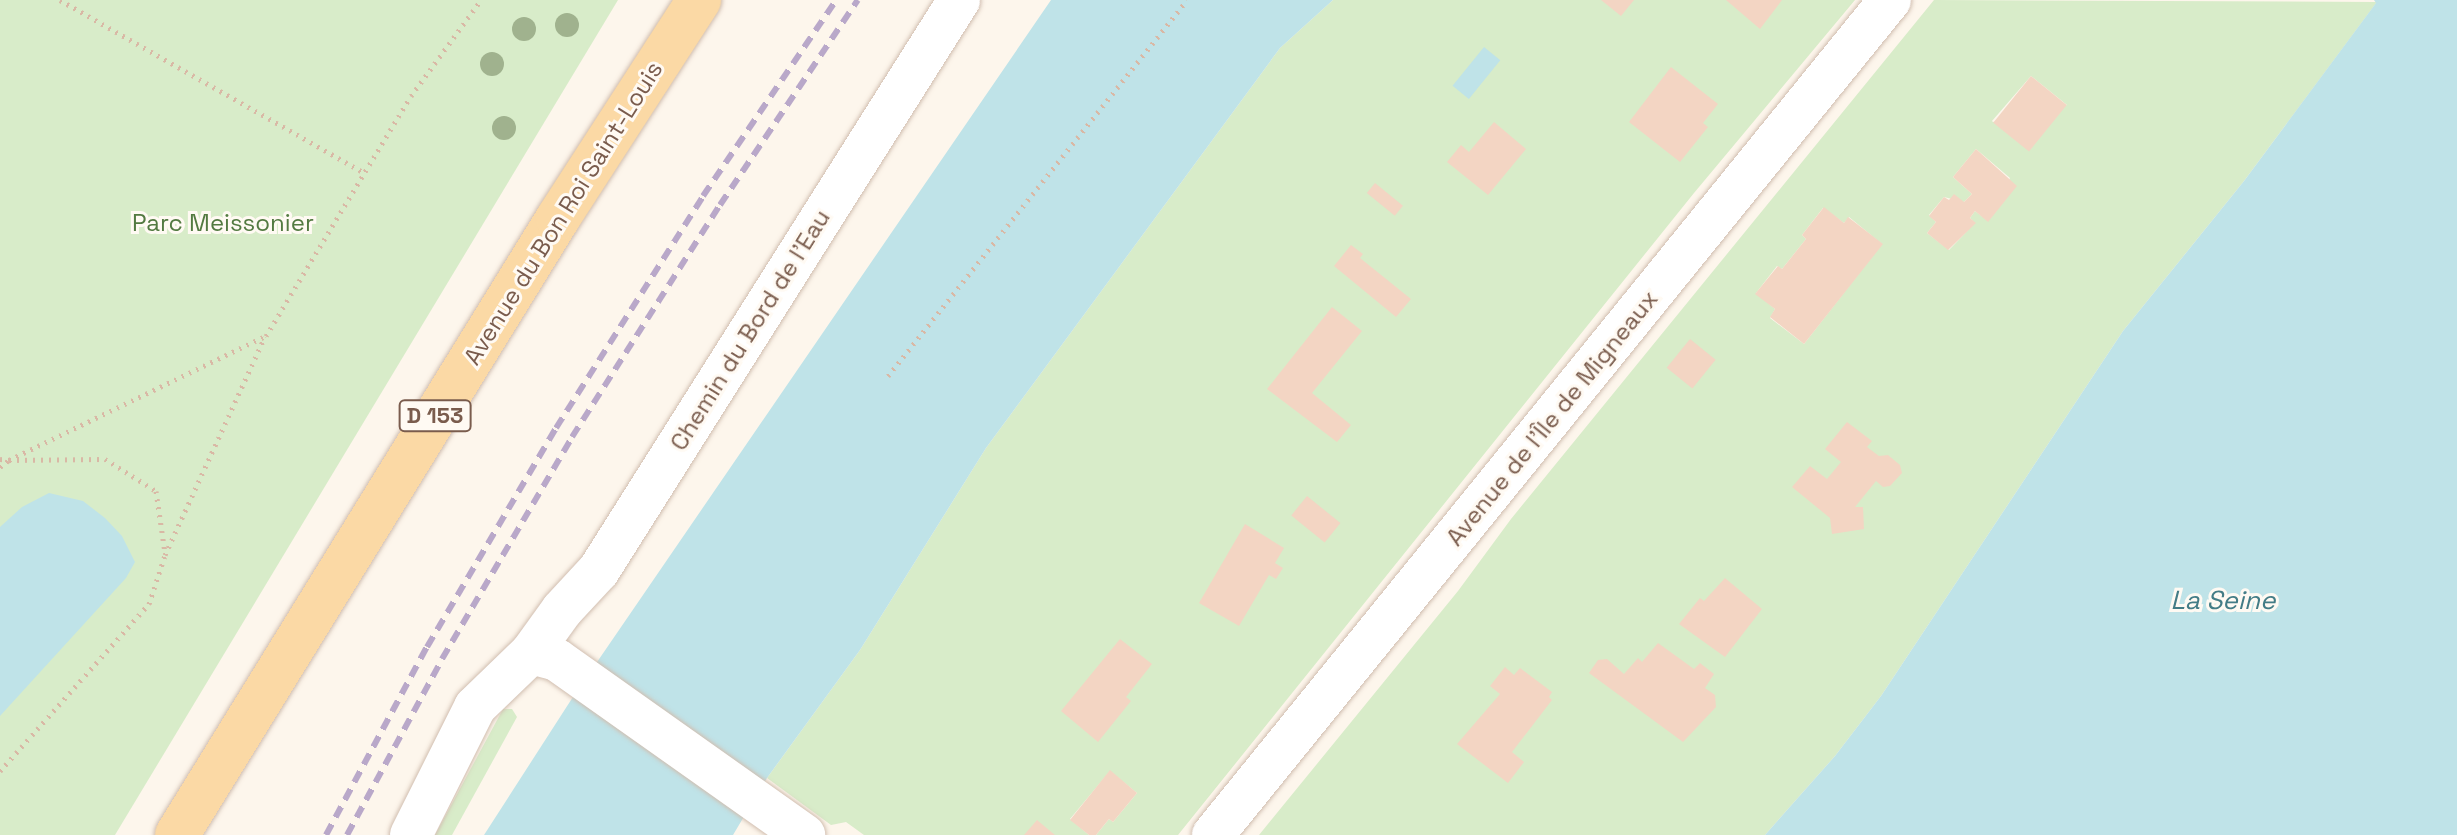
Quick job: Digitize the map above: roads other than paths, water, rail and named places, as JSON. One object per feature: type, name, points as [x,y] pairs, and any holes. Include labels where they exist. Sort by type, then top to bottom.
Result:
[{"type":"main road","name":"Avenue du Bon Roi Saint-Louis","points":[[155,835],[425,387],[665,0]]},
{"type":"main road","name":"Avenue du Bon Roi Saint-Louis","points":[[177,835],[507,299],[699,0]]},
{"type":"street","name":"Chemin du Bord de l'Eau","points":[[411,835],[475,707],[544,657],[562,610],[599,570],[744,344],[782,275],[959,0]]},
{"type":"street","name":"Avenue de l'Île de Migneaux","points":[[1213,835],[1890,0]]},
{"type":"street","points":[[544,657],[804,835]]},
{"type":"water","points":[[1051,0],[1333,0],[1280,48],[986,448],[860,650],[767,778],[733,835],[484,835],[571,700]]},
{"type":"water","name":"La Seine","points":[[2374,0],[2457,0],[2457,835],[1765,835],[1835,756],[1881,696],[2123,331],[2244,181],[2376,3]]},
{"type":"water","points":[[1484,47],[1500,60],[1469,99],[1453,86]]},
{"type":"water","points":[[49,493],[83,501],[105,518],[122,536],[135,562],[126,578],[0,716],[0,527],[22,507]]},
{"type":"railway","points":[[326,835],[427,647],[556,428],[703,196],[836,0]]},
{"type":"railway","points":[[347,835],[442,659],[572,437],[720,205],[858,0]]},
{"type":"park label","name":"Parc Meissonier","points":[[223,223]]}]
